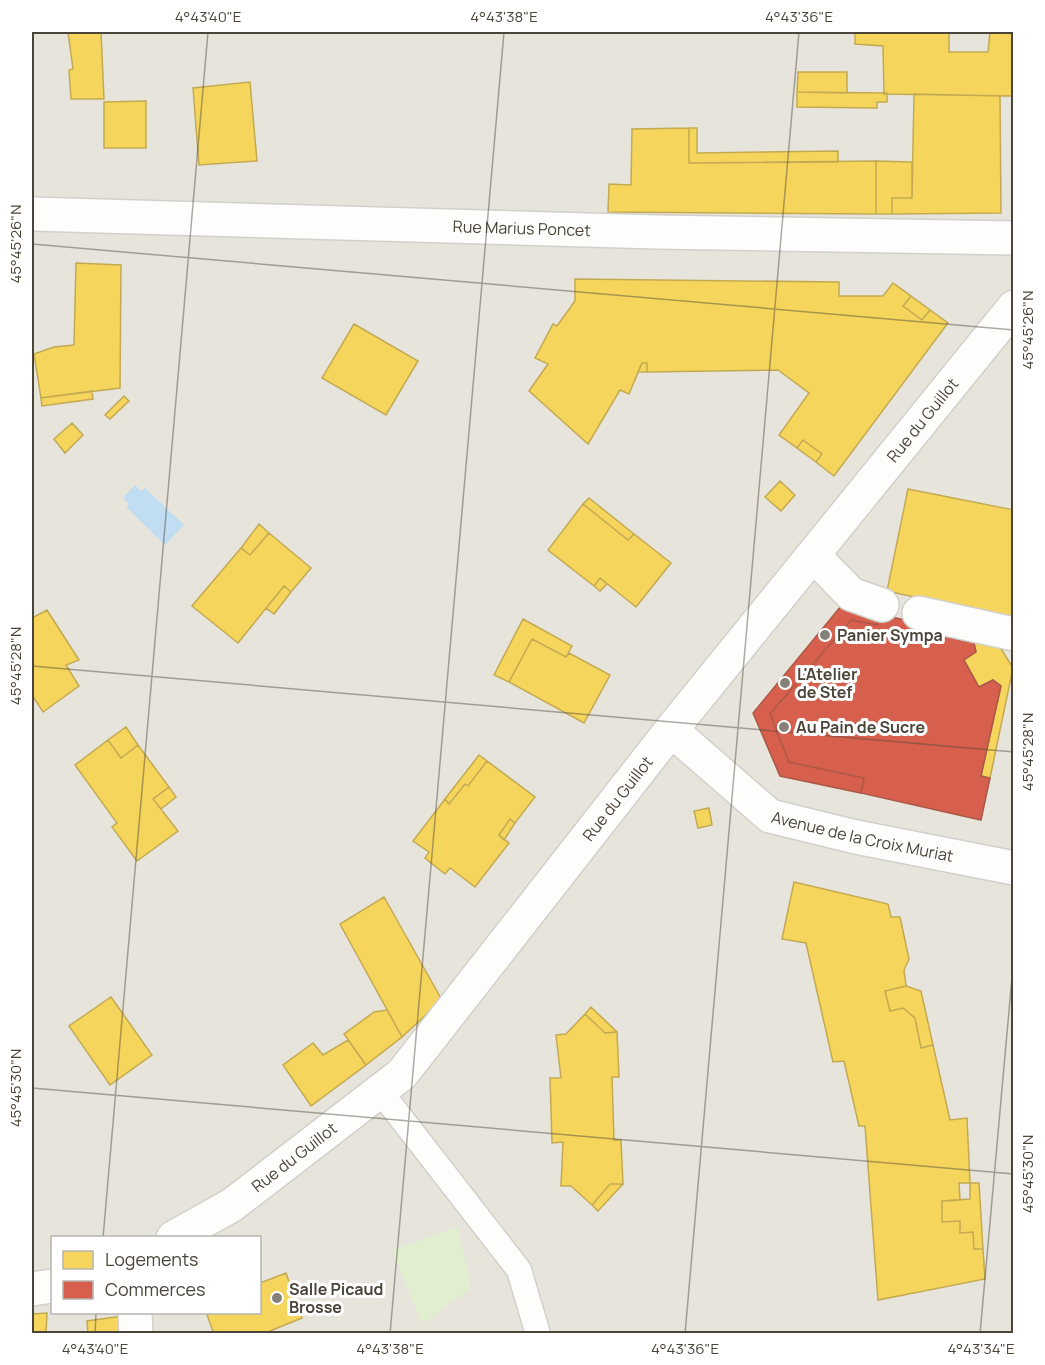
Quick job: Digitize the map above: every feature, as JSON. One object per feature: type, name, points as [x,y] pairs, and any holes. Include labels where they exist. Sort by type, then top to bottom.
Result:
[{"type":"street","name":"Rue Marius Poncet","points":[[32,214],[657,232],[1014,238]]},
{"type":"street","name":"Rue du Guillot","points":[[177,1236],[232,1205],[402,1074],[671,730],[1014,307]]},
{"type":"street","points":[[813,555],[851,594],[882,604]]},
{"type":"street","points":[[919,613],[1014,634]]},
{"type":"street","name":"Avenue de la Croix Muriat","points":[[671,730],[770,816],[856,837],[1014,868]]},
{"type":"street","points":[[32,1288],[51,1286]]},
{"type":"street","points":[[135,1314],[136,1334]]},
{"type":"lane","points":[[380,1091],[519,1270],[538,1334]]},
{"type":"shaded area","points":[[32,32],[1013,32],[1013,1333],[32,1333]]},
{"type":"green space","points":[[458,1227],[471,1288],[422,1324],[392,1250]]},
{"type":"water","points":[[135,485],[141,491],[145,488],[184,525],[165,545],[126,507],[129,504],[123,498]]},
{"type":"building: Logements","points":[[68,32],[101,32],[104,99],[71,99],[69,70],[73,69]]},
{"type":"building: Logements","points":[[855,32],[949,32],[949,52],[988,52],[990,32],[1014,34],[1014,96],[884,94],[883,46],[855,44]]},
{"type":"building: Logements","points":[[798,72],[847,72],[847,93],[797,92]]},
{"type":"building: Logements","points":[[250,82],[257,161],[199,165],[193,88]]},
{"type":"building: Logements","points":[[797,92],[887,93],[887,102],[877,102],[877,108],[797,107]]},
{"type":"building: Logements","points":[[914,94],[1000,96],[1001,213],[892,214],[892,198],[912,198]]},
{"type":"building: Logements","points":[[146,101],[146,148],[104,148],[104,102]]},
{"type":"building: Logements","points":[[689,128],[697,128],[697,153],[838,151],[838,162],[689,163]]},
{"type":"building: Logements","points":[[689,128],[689,163],[876,161],[876,214],[608,212],[609,184],[631,185],[632,129]]},
{"type":"building: Logements","points":[[876,161],[912,162],[912,198],[892,198],[892,214],[876,214]]},
{"type":"building: Logements","points":[[76,263],[121,265],[120,388],[41,398],[34,354],[54,347],[74,345]]},
{"type":"building: Logements","points":[[575,279],[839,282],[839,296],[883,296],[893,283],[911,296],[903,306],[922,320],[930,310],[948,323],[834,476],[816,462],[822,454],[803,440],[797,448],[779,435],[809,393],[778,370],[647,372],[647,363],[642,363],[629,394],[620,390],[588,444],[529,391],[548,364],[535,358],[553,324],[557,326],[575,301]]},
{"type":"building: Logements","points":[[911,296],[930,310],[922,320],[903,306]]},
{"type":"building: Logements","points":[[354,324],[418,361],[386,415],[322,378]]},
{"type":"building: Logements","points":[[642,363],[647,363],[647,372],[638,372]]},
{"type":"building: Logements","points":[[92,391],[93,399],[42,406],[41,398]]},
{"type":"building: Logements","points":[[124,396],[129,401],[110,419],[105,415]]},
{"type":"building: Logements","points":[[72,423],[83,435],[65,453],[54,439]]},
{"type":"building: Logements","points":[[803,440],[822,454],[816,462],[797,448]]},
{"type":"building: Logements","points":[[780,481],[795,495],[781,511],[765,497]]},
{"type":"building: Logements","points":[[908,489],[1014,510],[1014,619],[887,591]]},
{"type":"building: Logements","points":[[589,498],[634,534],[628,540],[583,504]]},
{"type":"building: Logements","points":[[583,504],[628,540],[634,534],[671,563],[636,607],[600,578],[594,586],[548,550]]},
{"type":"building: Logements","points":[[259,524],[269,533],[250,555],[241,548]]},
{"type":"building: Logements","points":[[269,533],[311,568],[291,592],[284,586],[238,643],[192,606],[241,548],[250,555]]},
{"type":"building: Logements","points":[[600,578],[607,584],[600,591],[594,586]]},
{"type":"building: Logements","points":[[284,586],[291,592],[274,614],[266,608]]},
{"type":"building: Logements","points":[[47,610],[79,660],[66,665],[79,686],[43,712],[32,695],[32,618]]},
{"type":"building: Logements","points":[[523,619],[572,646],[566,657],[532,639],[509,682],[494,675]]},
{"type":"building: Logements","points":[[914,622],[995,639],[1013,668],[990,778],[981,776],[1001,686],[993,680],[979,687],[964,660],[976,652],[974,643],[913,630]]},
{"type":"building: Logements","points":[[532,639],[566,657],[569,653],[610,675],[584,723],[509,682]]},
{"type":"building: Logements","points":[[126,727],[138,745],[121,758],[108,740]]},
{"type":"building: Logements","points":[[108,740],[121,758],[138,745],[169,787],[153,799],[178,831],[137,861],[112,827],[117,823],[75,765]]},
{"type":"building: Logements","points":[[479,755],[487,761],[468,786],[465,784],[449,804],[445,799]]},
{"type":"building: Logements","points":[[487,761],[535,797],[515,823],[510,819],[499,835],[509,843],[475,887],[450,868],[445,874],[425,858],[429,852],[413,841],[445,799],[449,804],[465,784],[468,786]]},
{"type":"building: Logements","points":[[169,787],[176,797],[161,809],[153,799]]},
{"type":"building: Logements","points":[[709,808],[712,825],[698,828],[694,811]]},
{"type":"building: Logements","points":[[510,819],[515,823],[504,840],[499,835]]},
{"type":"building: Logements","points":[[794,882],[888,904],[891,917],[900,917],[909,959],[904,970],[906,986],[885,991],[890,1011],[903,1008],[915,1018],[921,1048],[933,1045],[950,1120],[967,1118],[970,1183],[959,1183],[960,1200],[942,1201],[942,1222],[960,1221],[960,1233],[973,1232],[974,1249],[983,1249],[985,1279],[878,1300],[865,1126],[859,1126],[844,1061],[833,1062],[806,943],[782,939]]},
{"type":"building: Logements","points":[[384,897],[442,1000],[402,1037],[340,924]]},
{"type":"building: Logements","points":[[906,986],[921,991],[933,1045],[921,1048],[915,1018],[903,1008],[890,1011],[885,991]]},
{"type":"building: Logements","points":[[111,997],[152,1055],[110,1085],[69,1026]]},
{"type":"building: Logements","points":[[591,1007],[617,1032],[605,1033],[585,1014]]},
{"type":"building: Logements","points":[[387,1010],[402,1037],[366,1065],[344,1034],[374,1012]]},
{"type":"building: Logements","points":[[585,1014],[605,1033],[617,1032],[619,1077],[612,1077],[614,1140],[621,1140],[623,1184],[610,1184],[592,1205],[571,1186],[561,1186],[563,1142],[552,1143],[550,1078],[561,1078],[556,1035],[566,1034]]},
{"type":"building: Logements","points":[[348,1040],[366,1065],[311,1106],[283,1065],[313,1043],[323,1055]]},
{"type":"building: Logements","points":[[970,1183],[979,1183],[983,1249],[974,1249],[973,1232],[960,1233],[960,1221],[942,1222],[942,1201],[970,1199]]},
{"type":"building: Logements","points":[[610,1184],[623,1184],[598,1211],[592,1205]]},
{"type":"building: Logements","name":"Salle Picaud Brosse","points":[[286,1273],[302,1318],[270,1331],[271,1334],[214,1334],[207,1314],[261,1314],[261,1283]]},
{"type":"building: Logements","points":[[47,1313],[46,1333],[32,1334],[32,1314]]},
{"type":"building: Logements","points":[[122,1316],[123,1334],[88,1334],[87,1321]]},
{"type":"building: Commerces","points":[[841,606],[879,614],[877,625],[851,620],[770,714],[789,762],[864,778],[861,793],[780,776],[753,713]]},
{"type":"building: Commerces","points":[[879,614],[914,622],[913,630],[974,643],[976,652],[964,660],[979,687],[993,680],[1001,686],[981,776],[990,778],[981,820],[861,793],[864,778],[789,762],[770,714],[851,620],[877,625]]},
{"type":"place","name":"Panier Sympa","points":[[825,635]]},
{"type":"place","name":"L'Atelier de Stef","points":[[785,683]]},
{"type":"place","name":"Au Pain de Sucre","points":[[784,727]]},
{"type":"place","name":"Salle Picaud Brosse","points":[[277,1298]]}]
